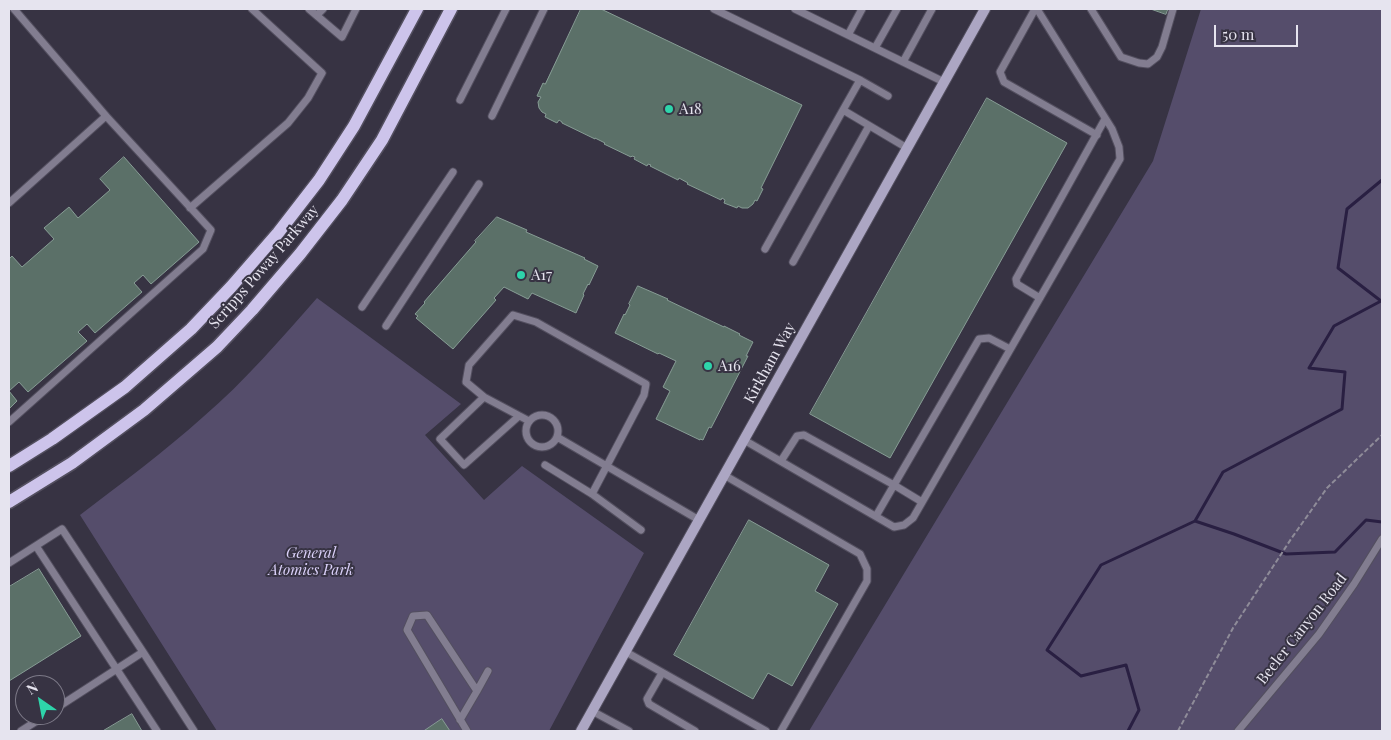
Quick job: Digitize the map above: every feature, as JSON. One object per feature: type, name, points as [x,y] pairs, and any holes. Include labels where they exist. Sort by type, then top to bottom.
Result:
[{"type":"main road","name":"Scripps Poway Parkway","points":[[9,466],[52,439],[125,387],[191,329],[231,287],[278,233],[319,180],[354,126],[417,9]]},
{"type":"main road","name":"Scripps Poway Parkway","points":[[9,502],[72,463],[144,410],[217,346],[252,310],[300,254],[342,200],[382,140],[451,9]]},
{"type":"main road","name":"Kirkham Way","points":[[582,731],[985,9]]},
{"type":"lane","points":[[9,422],[204,249],[211,230],[106,116],[14,9]]},
{"type":"lane","points":[[190,208],[288,123],[308,98],[322,73],[252,9]]},
{"type":"lane","points":[[309,9],[342,37],[356,9]]},
{"type":"lane","points":[[317,15],[323,9]]},
{"type":"lane","points":[[460,100],[506,9]]},
{"type":"lane","points":[[492,116],[544,9]]},
{"type":"lane","points":[[714,9],[860,80],[888,96]]},
{"type":"lane","points":[[795,9],[944,82]]},
{"type":"lane","points":[[848,35],[862,9]]},
{"type":"lane","points":[[875,48],[897,9]]},
{"type":"lane","points":[[903,62],[932,9]]},
{"type":"lane","points":[[744,440],[894,527],[904,525],[913,518],[1120,159],[1119,147],[1112,129],[1036,9],[1000,72],[1004,82],[1097,135]]},
{"type":"lane","points":[[1091,9],[1121,57],[1148,64],[1157,57],[1162,47],[1174,9]]},
{"type":"lane","points":[[765,249],[860,80]]},
{"type":"lane","points":[[843,110],[907,148]]},
{"type":"lane","points":[[9,203],[106,116]]},
{"type":"lane","points":[[1040,298],[1017,284],[1016,279],[1106,119]]},
{"type":"lane","points":[[793,262],[869,126]]},
{"type":"lane","points":[[362,307],[453,172]]},
{"type":"lane","points":[[386,326],[479,184]]},
{"type":"lane","points":[[529,421],[484,397],[466,382],[469,365],[513,315],[536,322],[646,384],[644,395],[592,494]]},
{"type":"lane","points":[[876,516],[979,339],[989,338],[1010,349]]},
{"type":"lane","points":[[484,397],[440,438],[464,466],[519,416]]},
{"type":"lane","points":[[537,415],[548,416],[556,422],[558,427],[557,437],[550,445],[536,446],[528,440],[526,425],[537,415]]},
{"type":"lane","points":[[781,461],[797,436],[804,435],[922,502]]},
{"type":"lane","points":[[557,437],[699,520]]},
{"type":"lane","points":[[545,465],[592,494],[641,530]]},
{"type":"lane","points":[[724,475],[860,554],[867,569],[867,581],[781,731]]},
{"type":"lane","points":[[9,563],[62,530],[194,731]]},
{"type":"lane","name":"Beeler Canyon Road","points":[[1238,731],[1319,634],[1354,584],[1382,539]]},
{"type":"lane","points":[[36,546],[157,731]]},
{"type":"lane","points":[[467,731],[407,630],[413,616],[427,615],[477,691]]},
{"type":"lane","points":[[65,703],[143,652]]},
{"type":"lane","points":[[626,652],[766,731]]},
{"type":"lane","points":[[460,720],[488,671]]},
{"type":"lane","points":[[662,673],[647,698],[649,704],[695,731]]},
{"type":"lane","points":[[592,712],[629,731]]},
{"type":"path","points":[[1178,731],[1233,628],[1291,539],[1327,488],[1382,435]]},
{"type":"green space","points":[[1201,9],[1382,9],[1382,731],[809,731],[1153,161]]},
{"type":"green space","name":"General Atomics Park","points":[[317,298],[461,404],[425,435],[484,500],[522,466],[644,553],[549,731],[217,731],[80,515],[158,455],[218,403],[262,360]]},
{"type":"building","name":"A18","points":[[581,9],[601,9],[802,105],[761,188],[763,189],[757,201],[755,200],[748,208],[738,206],[737,208],[724,203],[725,200],[722,198],[721,200],[651,165],[648,164],[647,166],[634,159],[635,157],[631,157],[604,144],[559,120],[557,123],[545,117],[546,114],[539,108],[538,102],[541,97],[537,96],[543,83],[545,84]]},
{"type":"building","points":[[1151,9],[1168,9],[1166,14]]},
{"type":"building","points":[[987,98],[1067,143],[890,458],[810,414]]},
{"type":"building","points":[[124,157],[199,242],[151,284],[143,275],[134,283],[142,292],[95,333],[87,324],[78,332],[87,341],[28,392],[19,382],[9,391],[9,259],[12,256],[22,267],[54,239],[44,228],[69,207],[78,218],[110,190],[100,179]]},
{"type":"building","name":"A17","points":[[497,217],[585,258],[598,266],[583,294],[576,313],[532,293],[528,299],[504,287],[494,298],[496,300],[453,349],[416,318],[418,316],[415,314]]},
{"type":"building","name":"A16","points":[[638,286],[724,326],[753,342],[746,356],[748,356],[703,440],[656,419],[670,391],[663,387],[676,361],[615,333]]},
{"type":"building","points":[[9,391],[17,401],[9,409]]},
{"type":"building","points":[[749,520],[829,565],[815,591],[838,604],[792,686],[768,673],[753,699],[674,655]]},
{"type":"building","points":[[39,569],[81,636],[19,675],[15,675],[15,677],[9,681],[9,587]]},
{"type":"building","points":[[132,714],[142,731],[103,731]]},
{"type":"building","points":[[442,719],[450,731],[424,731]]},
{"type":"waterway","points":[[1128,731],[1139,710],[1126,665],[1081,676],[1047,650],[1101,565],[1195,521],[1223,472],[1342,409],[1345,372],[1309,368],[1334,326],[1381,301],[1338,268],[1347,209],[1382,180]]},
{"type":"waterway","points":[[1195,521],[1286,554],[1335,552],[1366,520],[1382,522]]},
{"type":"place","name":"A18","points":[[669,109]]},
{"type":"place","name":"A17","points":[[521,275]]},
{"type":"place","name":"A16","points":[[708,366]]}]
